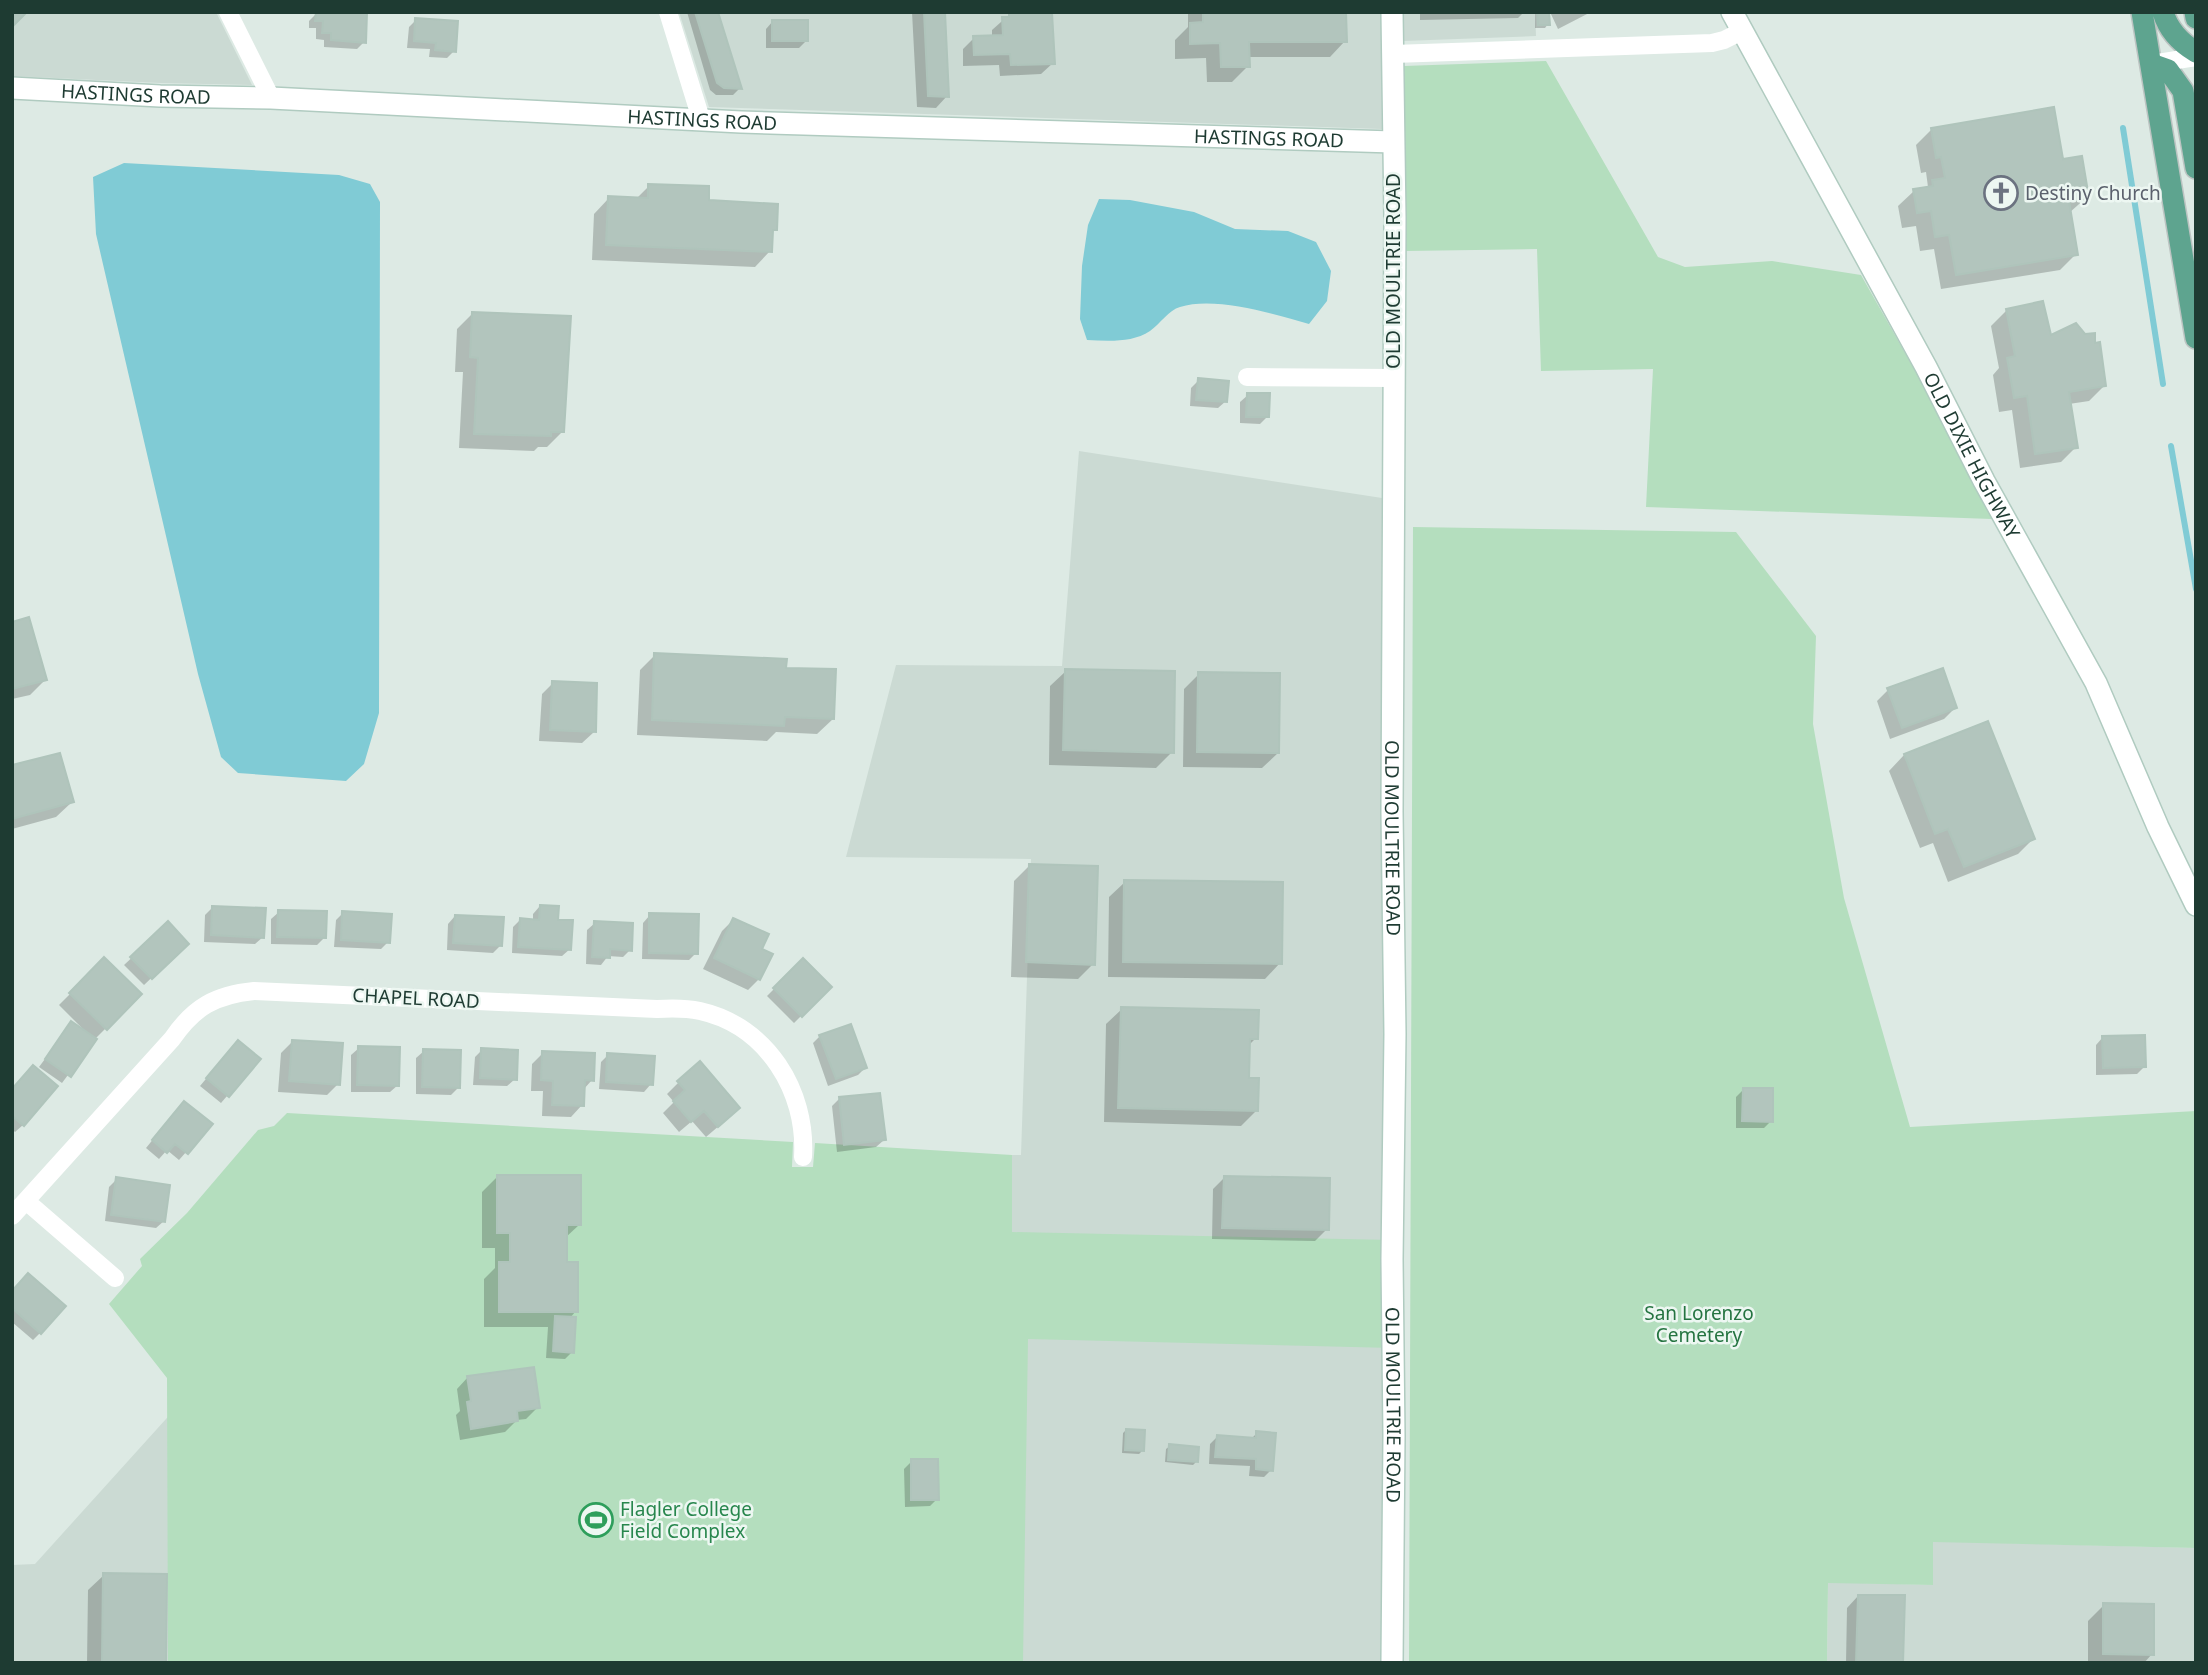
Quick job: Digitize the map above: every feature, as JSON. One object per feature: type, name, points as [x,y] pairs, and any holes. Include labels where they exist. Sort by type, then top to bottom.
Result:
[{"type":"main road","points":[[2142,12],[2196,338]]},
{"type":"main road","points":[[2163,12],[2165,20],[2176,35],[2196,54]]},
{"type":"main road","points":[[2195,12],[2196,18]]},
{"type":"main road","points":[[2151,64],[2168,70],[2183,91],[2196,168]]},
{"type":"street","points":[[228,12],[271,98]]},
{"type":"street","points":[[668,12],[701,119]]},
{"type":"street","name":"OLD MOULTRIE ROAD","points":[[1392,12],[1392,812],[1395,1034],[1392,1663]]},
{"type":"street","name":"OLD DIXIE HIGHWAY","points":[[1732,12],[1926,367],[1984,481],[2096,683],[2158,827],[2196,905]]},
{"type":"street","points":[[1393,54],[1712,43],[1742,31]]},
{"type":"street","points":[[2151,64],[2196,54]]},
{"type":"street","name":"HASTINGS ROAD","points":[[12,88],[701,119],[1393,142]]},
{"type":"street","points":[[1247,377],[1393,378]]},
{"type":"street","name":"CHAPEL ROAD","points":[[12,1216],[190,1016],[215,999],[254,991],[701,1011],[741,1028],[768,1050],[783,1071],[795,1094],[802,1118],[803,1157]]},
{"type":"street","points":[[26,1201],[115,1278]]},
{"type":"shaded area","points":[[12,12],[216,12],[252,85],[12,76]]},
{"type":"shaded area","points":[[679,12],[1381,12],[1382,129],[709,107]]},
{"type":"shaded area","points":[[1403,12],[1535,12],[1536,36],[1403,41]]},
{"type":"shaded area","points":[[1079,451],[1382,498],[1381,812],[1385,1034],[1381,1246],[1381,1663],[1009,1663],[1012,1155],[1021,1155],[1031,859],[846,857],[896,665],[1062,666]]},
{"type":"shaded area","points":[[175,1409],[170,1663],[12,1663],[12,1565],[35,1564]]},
{"type":"shaded area","points":[[1933,1541],[2196,1548],[2196,1663],[1827,1663],[1828,1582],[1932,1585]]},
{"type":"green space","points":[[1546,61],[1658,257],[1685,267],[1772,261],[1861,275],[1917,374],[1992,519],[1646,507],[1653,369],[1541,371],[1537,249],[1406,251],[1404,66]]},
{"type":"green space","name":"San Lorenzo Cemetery","points":[[1413,527],[1736,532],[1816,636],[1813,724],[1844,898],[1910,1127],[2196,1111],[2196,1548],[1933,1542],[1933,1585],[1828,1583],[1827,1663],[1409,1663]]},
{"type":"green space","name":"Flagler College Field Complex","points":[[287,1113],[793,1142],[792,1167],[813,1167],[815,1143],[1012,1155],[1012,1232],[1393,1240],[1393,1348],[1028,1339],[1023,1663],[168,1663],[167,1378],[109,1304],[142,1266],[140,1259],[187,1213],[258,1130],[274,1126]]},
{"type":"water","points":[[124,163],[339,175],[370,184],[380,202],[379,713],[364,764],[346,781],[238,773],[221,757],[198,674],[96,234],[93,177]]},
{"type":"water","points":[[1099,199],[1130,200],[1194,212],[1235,229],[1288,231],[1316,242],[1331,271],[1327,301],[1309,324],[1245,308],[1194,304],[1176,309],[1150,331],[1136,338],[1087,340],[1080,319],[1082,266],[1088,225]]},
{"type":"building","points":[[12,12],[27,12],[12,27]]},
{"type":"building","points":[[316,12],[367,12],[366,43],[331,40],[331,33],[322,33],[323,21],[315,21]]},
{"type":"building","points":[[695,12],[718,12],[742,89],[724,88],[717,83]]},
{"type":"building","points":[[924,12],[945,12],[949,97],[928,96]]},
{"type":"building","points":[[1203,12],[1346,12],[1347,42],[1249,42],[1250,67],[1221,67],[1220,43],[1190,44],[1190,23],[1203,22]]},
{"type":"building","points":[[1537,12],[1549,12],[1550,25],[1538,25]]},
{"type":"building","points":[[1009,13],[1052,13],[1055,64],[1011,65],[1010,54],[974,55],[973,36],[1003,35],[1002,17],[1009,17]]},
{"type":"building","points":[[415,18],[458,21],[456,52],[435,50],[436,43],[414,41]]},
{"type":"building","points":[[772,20],[808,20],[808,41],[772,41]]},
{"type":"building","name":"Destiny Church","points":[[2054,107],[2063,159],[2082,156],[2089,198],[2069,201],[2078,255],[1956,275],[1949,235],[1935,237],[1931,211],[1917,213],[1913,189],[1933,186],[1932,180],[1945,178],[1941,157],[1936,158],[1931,128]]},
{"type":"building","points":[[648,184],[709,186],[709,200],[778,204],[777,230],[773,230],[772,252],[606,245],[608,196],[648,198]]},
{"type":"building","points":[[2043,301],[2051,335],[2076,323],[2085,334],[2095,333],[2095,343],[2100,342],[2106,386],[2069,392],[2078,448],[2035,454],[2027,396],[2014,398],[2007,358],[2015,356],[2006,309]]},
{"type":"building","points":[[472,312],[571,316],[564,432],[551,432],[551,436],[474,434],[478,358],[470,357]]},
{"type":"building","points":[[1198,378],[1229,381],[1227,402],[1196,400]]},
{"type":"building","points":[[1247,393],[1270,393],[1269,417],[1246,417]]},
{"type":"building","points":[[29,617],[47,680],[12,689],[12,622]]},
{"type":"building","points":[[654,653],[787,659],[786,668],[836,669],[834,719],[785,717],[784,726],[652,720]]},
{"type":"building","points":[[1943,668],[1957,708],[1902,728],[1887,688]]},
{"type":"building","points":[[1065,669],[1175,671],[1174,753],[1063,750]]},
{"type":"building","points":[[1198,672],[1280,673],[1279,753],[1197,752]]},
{"type":"building","points":[[552,681],[597,683],[596,732],[550,730]]},
{"type":"building","points":[[1988,721],[2035,839],[1964,867],[1948,829],[1935,834],[1904,754]]},
{"type":"building","points":[[60,753],[74,802],[12,819],[12,765]]},
{"type":"building","points":[[1029,864],[1098,866],[1095,965],[1026,962]]},
{"type":"building","points":[[1124,880],[1283,882],[1282,964],[1123,962]]},
{"type":"building","points":[[540,905],[559,906],[558,920],[573,920],[571,950],[518,947],[520,918],[539,920]]},
{"type":"building","points":[[212,906],[266,908],[264,938],[211,935]]},
{"type":"building","points":[[278,910],[327,911],[326,938],[277,937]]},
{"type":"building","points":[[342,911],[392,914],[390,943],[341,940]]},
{"type":"building","points":[[649,913],[699,914],[698,954],[649,953]]},
{"type":"building","points":[[455,915],[504,917],[502,946],[453,943]]},
{"type":"building","points":[[733,918],[769,934],[762,949],[773,954],[760,980],[714,958]]},
{"type":"building","points":[[168,921],[189,944],[152,979],[130,957]]},
{"type":"building","points":[[594,921],[633,923],[632,951],[610,949],[610,958],[592,957]]},
{"type":"building","points":[[104,957],[142,994],[107,1030],[69,993]]},
{"type":"building","points":[[803,958],[832,987],[802,1017],[773,988]]},
{"type":"building","points":[[1121,1007],[1259,1010],[1258,1039],[1250,1039],[1249,1078],[1259,1078],[1258,1111],[1118,1108]]},
{"type":"building","points":[[71,1021],[97,1039],[71,1077],[45,1059]]},
{"type":"building","points":[[851,1024],[867,1068],[836,1079],[819,1035]]},
{"type":"building","points":[[2145,1035],[2146,1067],[2103,1068],[2102,1036]]},
{"type":"building","points":[[238,1040],[261,1059],[229,1097],[206,1078]]},
{"type":"building","points":[[292,1040],[343,1043],[340,1085],[289,1081]]},
{"type":"building","points":[[358,1046],[400,1047],[399,1086],[357,1085]]},
{"type":"building","points":[[481,1048],[518,1050],[517,1080],[480,1078]]},
{"type":"building","points":[[423,1049],[461,1050],[460,1088],[422,1087]]},
{"type":"building","points":[[542,1051],[595,1053],[594,1081],[585,1080],[584,1106],[552,1105],[553,1081],[541,1080]]},
{"type":"building","points":[[607,1053],[655,1056],[653,1085],[606,1082]]},
{"type":"building","points":[[700,1061],[740,1108],[718,1127],[704,1111],[691,1122],[673,1101],[685,1090],[677,1081]]},
{"type":"building","points":[[33,1065],[58,1086],[24,1126],[12,1116],[12,1089]]},
{"type":"building","points":[[1743,1088],[1773,1088],[1773,1122],[1742,1121]]},
{"type":"building","points":[[880,1093],[886,1140],[844,1145],[839,1097]]},
{"type":"building","points":[[184,1101],[213,1124],[188,1154],[175,1144],[167,1153],[152,1140]]},
{"type":"building","points":[[497,1175],[581,1175],[581,1225],[567,1225],[567,1262],[578,1262],[578,1312],[499,1312],[499,1262],[510,1262],[510,1233],[497,1233]]},
{"type":"building","points":[[1224,1176],[1330,1178],[1329,1230],[1222,1228]]},
{"type":"building","points":[[116,1177],[170,1185],[165,1222],[111,1215]]},
{"type":"building","points":[[28,1273],[66,1306],[41,1334],[12,1308],[12,1291]]},
{"type":"building","points":[[555,1316],[576,1317],[574,1353],[553,1351]]},
{"type":"building","points":[[534,1367],[540,1408],[517,1411],[518,1421],[471,1429],[467,1402],[471,1401],[467,1376]]},
{"type":"building","points":[[1126,1429],[1145,1430],[1144,1451],[1125,1450]]},
{"type":"building","points":[[1256,1431],[1276,1433],[1273,1471],[1256,1469],[1256,1459],[1215,1457],[1217,1435],[1256,1438]]},
{"type":"building","points":[[1169,1444],[1199,1447],[1198,1462],[1168,1460]]},
{"type":"building","points":[[911,1459],[938,1459],[939,1500],[911,1500]]},
{"type":"building","points":[[103,1573],[167,1574],[166,1663],[102,1663]]},
{"type":"building","points":[[1858,1595],[1905,1595],[1903,1663],[1856,1663]]},
{"type":"building","points":[[2103,1603],[2154,1604],[2154,1655],[2103,1654]]},
{"type":"waterway","points":[[2123,128],[2163,384]]},
{"type":"waterway","points":[[2171,446],[2196,589]]},
{"type":"place","name":"Destiny Church","points":[[2001,193]]},
{"type":"place","name":"Flagler College Field Complex","points":[[596,1520]]}]
